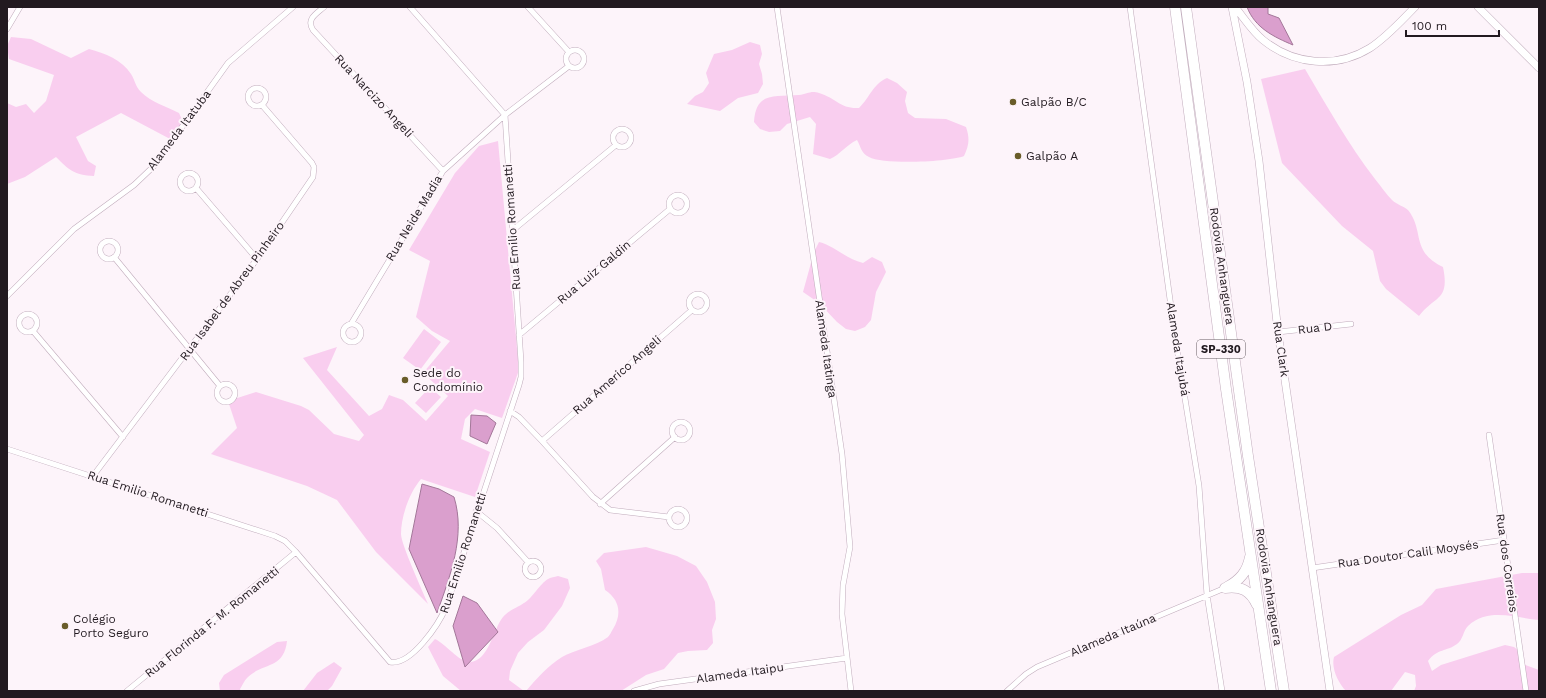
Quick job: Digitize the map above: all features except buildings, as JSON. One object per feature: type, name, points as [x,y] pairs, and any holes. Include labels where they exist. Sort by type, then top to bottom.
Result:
[{"type":"highway","name":"Rodovia Anhanguera","points":[[1175,7],[1225,381],[1271,691]]},
{"type":"highway","name":"Rodovia Anhanguera","points":[[1186,7],[1242,410],[1284,691]]},
{"type":"highway","points":[[1225,588],[1242,577],[1248,564],[1251,551]]},
{"type":"highway","points":[[1225,588],[1237,588],[1248,592],[1260,613]]},
{"type":"street","points":[[7,29],[20,7]]},
{"type":"street","name":"Alameda Itatuba","points":[[7,296],[74,229],[134,185],[154,166],[228,63],[293,7]]},
{"type":"street","name":"Rua Narcizo Angeli","points":[[324,7],[311,19],[310,26],[443,171]]},
{"type":"street","points":[[410,7],[505,115]]},
{"type":"street","points":[[528,7],[569,52]]},
{"type":"street","name":"Alameda Itatinga","points":[[777,7],[842,454],[850,547],[842,600],[843,631],[851,691]]},
{"type":"street","name":"Alameda Itajubá","points":[[1130,7],[1175,336],[1199,486],[1207,595],[1222,691]]},
{"type":"street","name":"Rua Clark","points":[[1232,7],[1247,82],[1259,161],[1278,332],[1330,691]]},
{"type":"street","points":[[1235,7],[1261,39],[1282,53],[1309,61],[1323,62],[1339,60],[1370,48],[1382,39],[1416,7]]},
{"type":"street","points":[[1478,7],[1539,68]]},
{"type":"street","points":[[577,50],[582,54],[584,59],[580,67],[574,68],[569,66],[566,58],[569,52],[577,50]]},
{"type":"street","name":"Rua Neide Madia","points":[[351,324],[443,171],[505,115],[569,66]]},
{"type":"street","name":"Rua Isabel de Abreu Pinheiro","points":[[93,476],[257,260],[314,172],[312,162],[262,105]]},
{"type":"street","name":"Rua Emilio Romanetti","points":[[7,449],[275,536],[285,541],[296,552],[386,660],[397,662],[417,647],[435,628],[441,619],[521,377],[505,115]]},
{"type":"street","points":[[513,230],[616,145]]},
{"type":"street","points":[[196,188],[257,260]]},
{"type":"street","name":"Rua Luiz Galdin","points":[[519,335],[670,208]]},
{"type":"street","points":[[114,257],[189,351],[220,386]]},
{"type":"street","name":"Rua Americo Angeli","points":[[542,441],[692,310]]},
{"type":"street","name":"Rua D","points":[[1278,332],[1351,324]]},
{"type":"street","points":[[33,330],[123,436]]},
{"type":"street","points":[[510,411],[519,417],[600,504],[616,511],[669,517]]},
{"type":"street","name":"Rua dos Correios","points":[[1489,434],[1526,691]]},
{"type":"street","points":[[600,504],[675,437]]},
{"type":"street","points":[[476,511],[497,528],[528,562]]},
{"type":"street","name":"Rua Doutor Calil Moysés","points":[[1312,568],[1504,540]]},
{"type":"street","name":"Rua Florinda F. M. Romanetti","points":[[127,691],[296,552]]},
{"type":"street","name":"Alameda Itaúna","points":[[1008,691],[1026,674],[1038,667],[1225,588]]},
{"type":"street","name":"Alameda Itaipu","points":[[634,691],[659,684],[847,658]]},
{"type":"shaded area","points":[[1247,7],[1268,7],[1268,14],[1279,18],[1293,45],[1266,31],[1255,21]]},
{"type":"shaded area","points":[[11,37],[31,39],[71,58],[89,49],[113,58],[127,69],[137,88],[145,96],[179,113],[183,122],[172,140],[121,113],[76,137],[88,161],[96,166],[94,176],[72,171],[56,157],[25,177],[7,184],[7,103],[16,107],[26,104],[34,113],[46,101],[54,75],[9,59],[7,46]]},
{"type":"shaded area","points":[[750,42],[760,45],[762,54],[759,64],[763,84],[758,93],[738,98],[720,111],[687,104],[695,96],[703,92],[709,83],[706,73],[714,54],[732,50]]},
{"type":"shaded area","points":[[1305,69],[1338,125],[1365,166],[1392,200],[1408,210],[1413,218],[1422,247],[1426,254],[1433,261],[1443,267],[1445,278],[1443,292],[1419,316],[1386,289],[1380,281],[1373,251],[1342,226],[1282,163],[1261,79]]},
{"type":"shaded area","points":[[887,78],[897,83],[907,92],[905,101],[908,113],[915,118],[946,119],[966,127],[968,142],[964,156],[945,160],[916,162],[876,160],[864,154],[857,140],[830,159],[813,154],[816,124],[810,117],[787,124],[780,131],[769,132],[760,129],[754,122],[758,105],[763,100],[775,96],[799,95],[816,92],[825,95],[847,107],[859,108],[875,87]]},
{"type":"shaded area","points":[[498,141],[519,370],[502,418],[475,409],[465,419],[461,439],[490,452],[475,497],[421,479],[406,505],[401,527],[402,539],[428,604],[376,552],[337,500],[307,486],[211,454],[237,428],[228,401],[256,392],[301,406],[309,410],[334,434],[359,441],[364,435],[303,358],[337,347],[327,370],[369,416],[382,409],[389,395],[403,400],[426,421],[448,396],[423,373],[450,341],[432,331],[416,317],[430,261],[409,250],[455,173],[479,146]]},
{"type":"shaded area","points":[[819,242],[863,263],[872,257],[882,262],[886,272],[876,292],[871,320],[865,327],[855,331],[846,329],[837,322],[819,303],[803,292],[814,252]]},
{"type":"shaded area","points":[[424,329],[441,342],[420,370],[403,358]]},
{"type":"shaded area","points":[[430,387],[441,397],[426,413],[415,403]]},
{"type":"shaded area","points":[[471,415],[487,416],[496,423],[487,444],[470,436]]},
{"type":"shaded area","points":[[422,484],[439,489],[454,497],[457,512],[458,526],[455,556],[437,613],[409,549]]},
{"type":"shaded area","points":[[646,547],[677,556],[696,566],[707,582],[715,602],[716,619],[712,630],[713,643],[707,650],[678,653],[664,669],[646,675],[621,691],[526,691],[552,664],[567,654],[603,640],[608,637],[613,629],[618,618],[618,608],[614,598],[605,590],[601,569],[596,561],[604,553]]},
{"type":"shaded area","points":[[1522,573],[1539,573],[1539,620],[1502,615],[1484,617],[1476,620],[1468,626],[1461,640],[1457,644],[1435,654],[1428,661],[1432,671],[1441,665],[1505,645],[1514,647],[1522,653],[1523,664],[1539,670],[1539,691],[1414,691],[1416,686],[1415,675],[1405,672],[1391,691],[1346,691],[1340,684],[1333,666],[1334,657],[1401,615],[1422,605],[1436,589]]},
{"type":"shaded area","points":[[558,576],[568,579],[570,588],[562,606],[544,630],[528,642],[518,653],[510,671],[509,680],[524,691],[461,691],[443,676],[428,647],[435,639],[462,660],[470,662],[476,660],[482,656],[490,644],[499,622],[503,617],[528,600],[547,580]]},
{"type":"shaded area","points":[[463,596],[477,603],[498,632],[465,667],[453,626]]},
{"type":"shaded area","points":[[287,641],[282,657],[272,664],[253,673],[245,681],[240,689],[241,691],[220,691],[219,683],[224,675],[277,642]]},
{"type":"shaded area","points":[[334,662],[342,668],[332,686],[327,691],[303,691],[317,673]]},
{"type":"place","name":"Galpão B/C","points":[[1013,102]]},
{"type":"place","name":"Galpão A","points":[[1018,156]]},
{"type":"place","name":"Sede do Condomínio","points":[[405,380]]},
{"type":"place","name":"Colégio Porto Seguro","points":[[65,626]]}]
